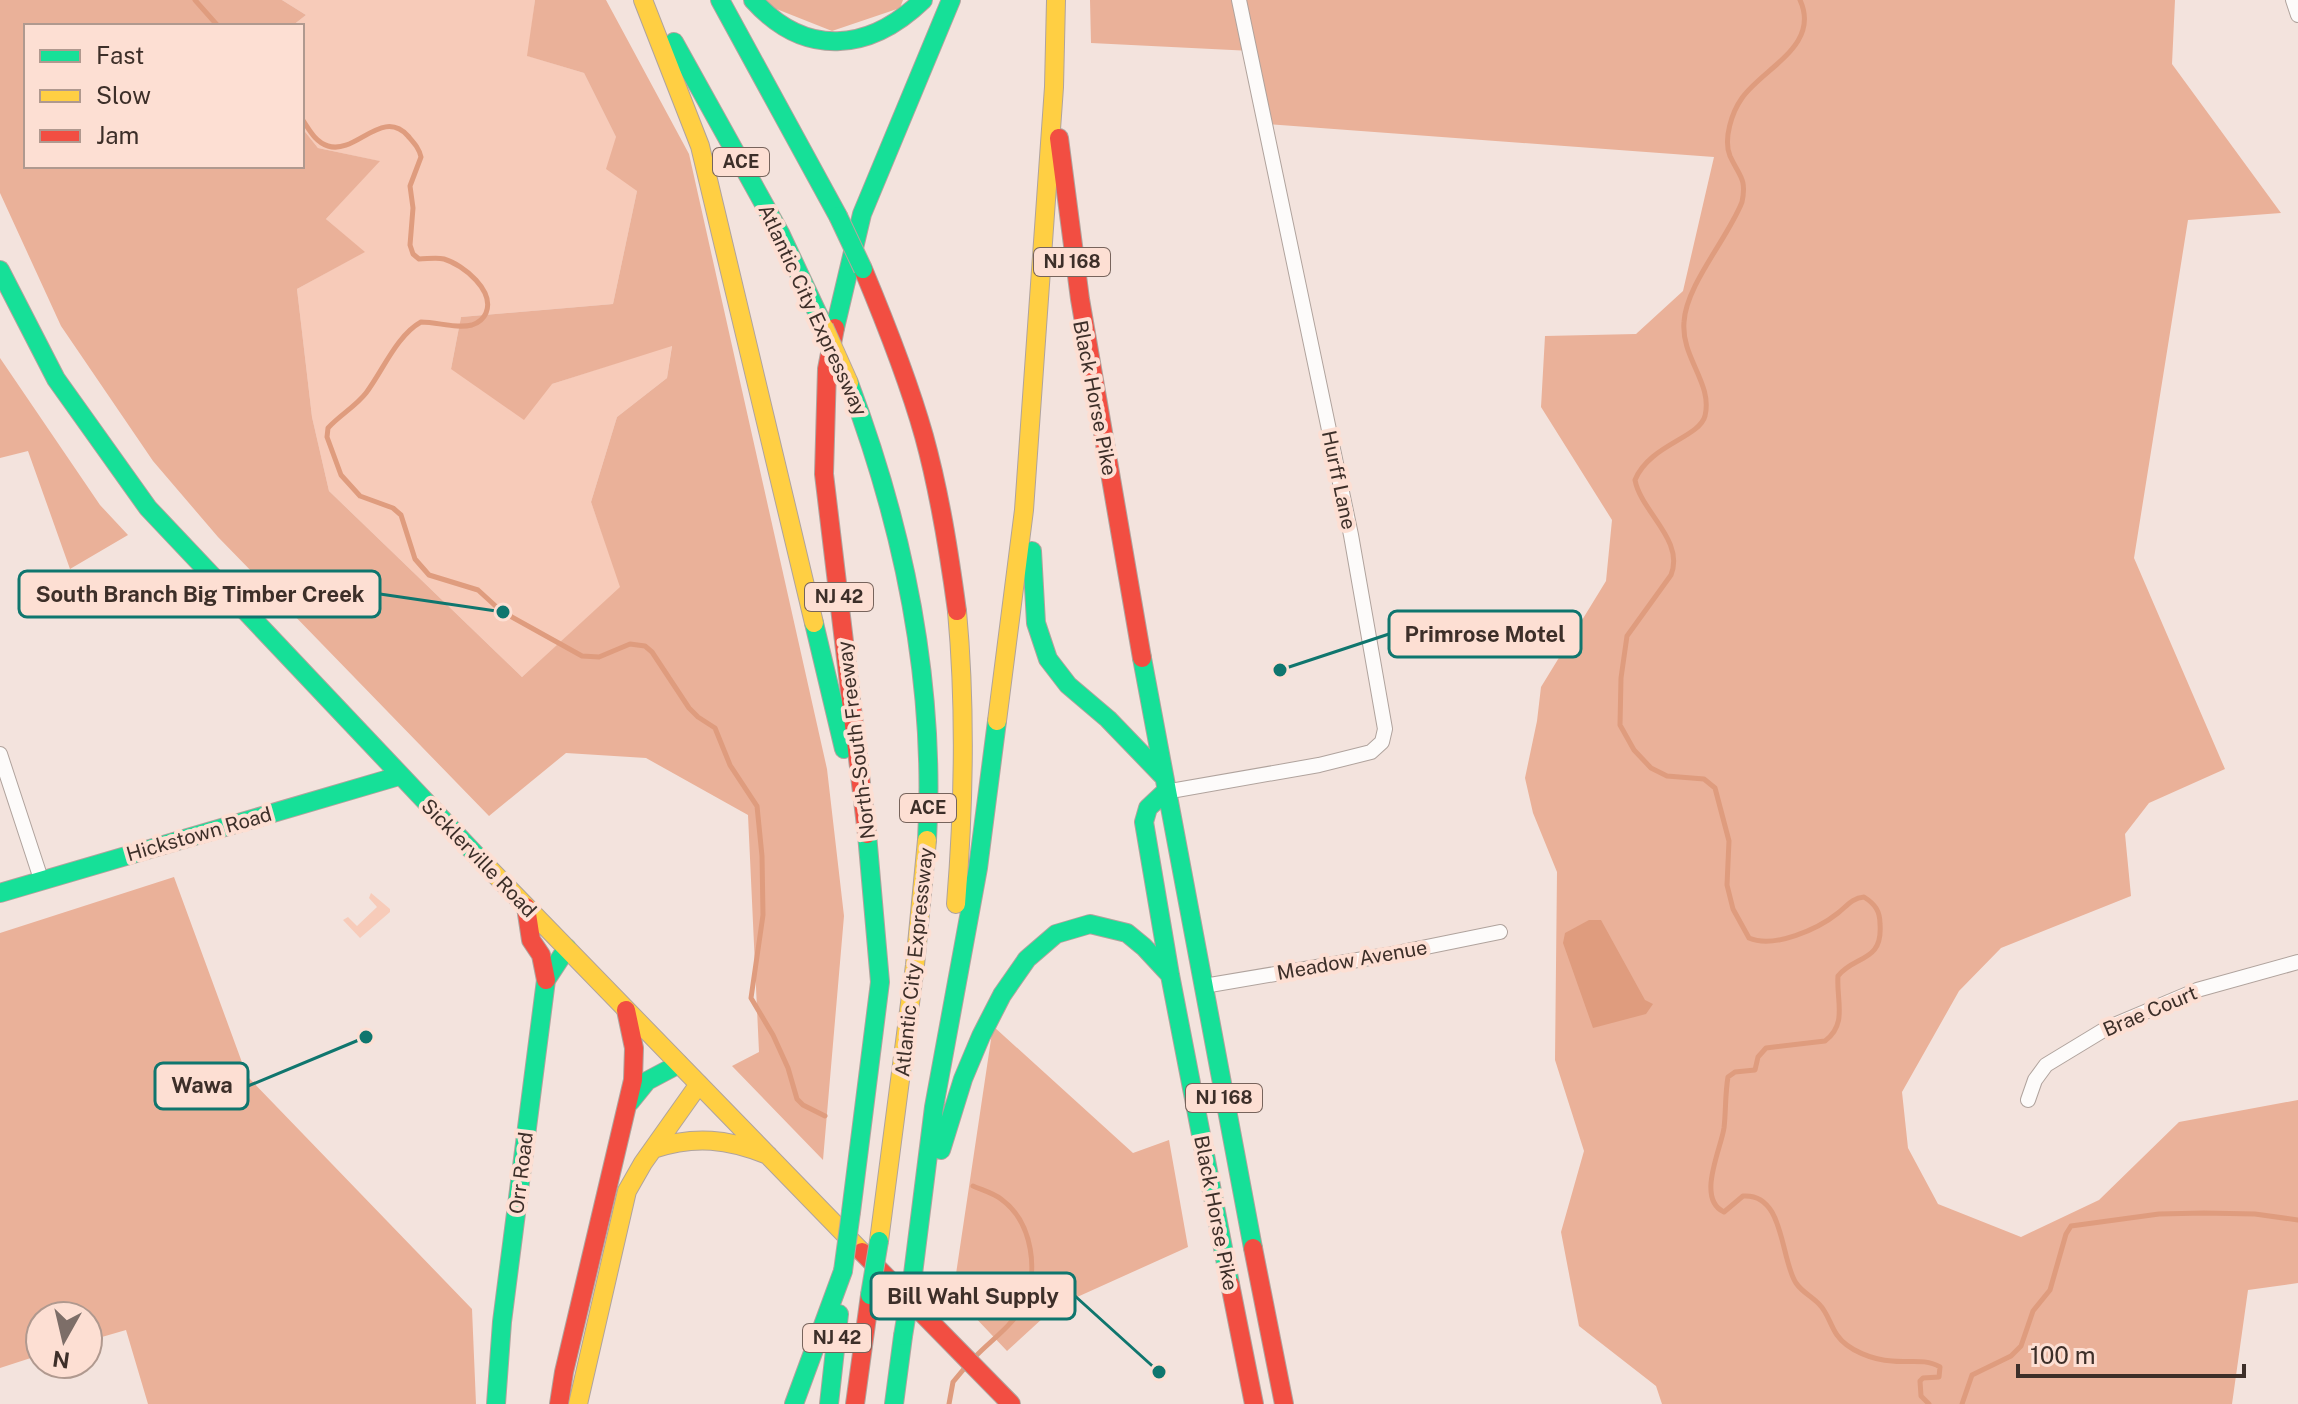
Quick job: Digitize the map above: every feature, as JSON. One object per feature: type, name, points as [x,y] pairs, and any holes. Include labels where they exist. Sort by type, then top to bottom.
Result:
[{"type":"main road","points":[[643,0],[700,146],[791,534],[868,842]]},
{"type":"main road","name":"Atlantic City Expressway","points":[[651,0],[780,233],[869,430],[905,568],[920,647],[929,769],[924,879],[903,1062],[855,1404]]},
{"type":"main road","name":"Atlantic City Expressway","points":[[720,0],[838,216],[884,320],[924,436],[952,574],[961,652],[964,803],[934,1107]]},
{"type":"main road","points":[[753,0],[778,27],[805,37],[848,42],[869,37],[892,25],[916,10],[923,0]]},
{"type":"main road","name":"North-South Freeway","points":[[829,1404],[880,982],[868,842],[824,474],[827,369],[842,290],[862,214],[951,0]]},
{"type":"main road","name":"Black Horse Pike","points":[[1056,0],[1054,87],[1065,210],[1081,321],[1118,516],[1163,784],[1204,986],[1256,1275],[1284,1404]]},
{"type":"main road","name":"NJ 42","points":[[894,1404],[934,1107],[980,853],[1024,510],[1054,87]]},
{"type":"main road","name":"Sicklerville Road","points":[[0,270],[56,379],[148,508],[399,776],[1011,1404]]},
{"type":"main road","points":[[1032,414],[1032,570],[1036,623],[1048,659],[1068,685],[1108,719],[1163,784]]},
{"type":"main road","name":"Hickstown Road","points":[[0,893],[399,776]]},
{"type":"main road","name":"Black Horse Pike","points":[[1163,784],[1148,808],[1144,822],[1170,975],[1254,1404]]},
{"type":"main road","points":[[526,907],[531,940],[541,955],[546,980]]},
{"type":"main road","points":[[912,1282],[941,1150],[957,1099],[998,998],[1029,954],[1058,932],[1075,926],[1111,927],[1143,944],[1170,975]]},
{"type":"main road","name":"Orr Road","points":[[496,1404],[502,1322],[546,980],[567,948]]},
{"type":"main road","points":[[559,1404],[635,1064],[626,1010]]},
{"type":"main road","points":[[1187,1056],[1215,1052]]},
{"type":"main road","points":[[627,1105],[647,1081],[679,1064]]},
{"type":"main road","points":[[578,1404],[627,1191],[634,1176],[677,1120],[699,1084]]},
{"type":"main road","points":[[653,1149],[684,1138],[712,1137],[768,1155]]},
{"type":"main road","points":[[794,1404],[843,1271]]},
{"type":"main road","points":[[1229,1280],[1256,1275]]},
{"type":"street","name":"Hurff Lane","points":[[1163,784],[1319,765],[1371,752],[1382,742],[1385,729],[1351,535],[1239,0]]},
{"type":"street","points":[[2293,0],[2298,15]]},
{"type":"street","points":[[0,754],[41,879]]},
{"type":"street","name":"Meadow Avenue","points":[[1204,986],[1500,932]]},
{"type":"street","name":"Brae Court","points":[[2028,1100],[2035,1080],[2046,1065],[2107,1028],[2197,990],[2298,962]]},
{"type":"shaded area","points":[[0,0],[282,0],[306,15],[295,24],[24,24],[24,168],[304,168],[304,130],[318,148],[380,161],[326,219],[365,252],[297,289],[312,417],[329,491],[522,677],[620,587],[591,502],[617,417],[667,378],[672,346],[552,384],[524,420],[451,369],[461,317],[613,304],[637,191],[606,169],[616,137],[584,73],[527,56],[535,0],[606,0],[689,154],[827,769],[844,916],[823,1160],[732,1066],[759,1052],[748,815],[646,758],[566,753],[489,816],[218,537],[153,461],[61,326],[0,193]]},
{"type":"shaded area","points":[[282,0],[535,0],[528,56],[584,73],[616,137],[637,191],[613,304],[461,317],[451,369],[552,384],[672,345],[667,378],[617,417],[591,502],[621,587],[522,677],[329,491],[312,417],[297,289],[364,252],[326,219],[379,161],[318,148],[304,130],[304,24],[295,24],[306,15]]},
{"type":"shaded area","points":[[754,0],[903,0],[900,8],[832,31]]},
{"type":"shaded area","points":[[1090,0],[2175,0],[2172,64],[2281,213],[2188,220],[2134,558],[2225,769],[2149,803],[2125,834],[2131,896],[2001,948],[1959,991],[1902,1092],[1908,1148],[1938,1204],[2021,1237],[2099,1200],[2179,1122],[2298,1100],[2298,1283],[2248,1290],[2232,1404],[1662,1404],[1656,1386],[1579,1326],[1561,1232],[1584,1151],[1555,1060],[1557,872],[1533,813],[1525,778],[1541,687],[1606,581],[1612,520],[1541,407],[1545,336],[1636,334],[1683,291],[1714,157],[1266,124],[1252,51],[1091,43]]},
{"type":"shaded area","points":[[0,358],[100,505],[128,535],[70,569],[28,451],[0,458]]},
{"type":"shaded area","points":[[174,877],[247,1076],[472,1309],[476,1404],[148,1404],[126,1330],[104,1336],[104,1300],[24,1300],[24,1360],[0,1368],[0,933]]},
{"type":"shaded area","points":[[371,893],[390,912],[360,938],[343,920],[348,917],[357,926],[377,907],[369,898]]},
{"type":"shaded area","points":[[1589,920],[1601,920],[1645,1000],[1653,1004],[1646,1014],[1593,1028],[1563,943],[1565,933]]},
{"type":"shaded area","points":[[993,1026],[1133,1153],[1169,1140],[1188,1247],[1055,1307],[1007,1351],[953,1294]]},
{"type":"waterway","points":[[195,0],[216,24]]},
{"type":"waterway","points":[[1800,0],[1803,30],[1796,43],[1751,87],[1732,118],[1728,149],[1743,182],[1742,202],[1686,308],[1684,335],[1705,392],[1705,416],[1694,430],[1651,458],[1635,480],[1667,538],[1674,562],[1671,575],[1627,636],[1621,678],[1620,725],[1634,750],[1651,768],[1667,776],[1704,779],[1715,788],[1729,841],[1727,885],[1733,909],[1749,938],[1771,941],[1795,936],[1864,897],[1878,912],[1880,937],[1877,946],[1838,976],[1839,1019],[1832,1034],[1825,1041],[1766,1048],[1758,1057],[1755,1070],[1735,1072],[1728,1077],[1724,1128],[1712,1173],[1712,1196],[1716,1206],[1724,1212],[1743,1196],[1757,1198],[1767,1205],[1779,1229],[1796,1283],[1822,1308],[1837,1335],[1848,1346],[1877,1359],[1922,1362],[1940,1367],[1939,1377],[1920,1381],[1921,1396],[1929,1404]]},
{"type":"waterway","points":[[304,122],[316,138],[328,146],[349,144],[388,127],[398,128],[408,136],[421,157],[410,186],[413,208],[410,245],[413,254],[419,259],[444,259],[460,267],[482,288],[488,305],[483,318],[474,324],[460,326],[421,322],[405,336],[366,393],[328,428],[327,437],[341,475],[360,496],[393,508],[401,515],[415,559],[429,575],[478,590],[501,611],[582,656],[599,657],[630,644],[645,646],[689,708],[715,728],[730,765],[757,806],[763,915],[751,998],[773,1035],[788,1068],[797,1099],[825,1116]]},
{"type":"waterway","points":[[973,1186],[998,1197],[1012,1209],[1026,1235],[1032,1264],[1028,1294],[1022,1307],[975,1357]]},
{"type":"waterway","points":[[1962,1404],[1972,1375],[2011,1356],[2021,1346],[2033,1311],[2050,1290],[2071,1226],[2159,1214],[2255,1214],[2298,1220]]},
{"type":"waterway","points":[[949,1404],[953,1382],[968,1364]]},
{"type":"traffic: fast","points":[[720,0],[838,216]]},
{"type":"traffic: fast","points":[[753,0],[773,19],[794,32],[815,39],[837,41],[859,38],[881,30],[923,0]]},
{"type":"traffic: fast","points":[[835,328],[862,214],[951,0]]},
{"type":"traffic: fast","points":[[674,42],[780,233],[824,327]]},
{"type":"traffic: fast","points":[[838,216],[863,269]]},
{"type":"traffic: fast","points":[[0,270],[56,379],[148,508],[479,858]]},
{"type":"traffic: fast","points":[[849,383],[886,494],[912,607],[926,723],[927,840]]},
{"type":"traffic: fast","points":[[1032,551],[1036,623],[1048,659],[1068,685],[1108,719],[1162,775]]},
{"type":"traffic: fast","points":[[814,623],[844,749]]},
{"type":"traffic: fast","points":[[1142,658],[1253,1248]]},
{"type":"traffic: fast","points":[[912,1282],[934,1107],[978,868],[997,721]]},
{"type":"traffic: fast","points":[[0,893],[399,776]]},
{"type":"traffic: fast","points":[[1165,792],[1148,808],[1144,822],[1170,975],[1230,1284]]},
{"type":"traffic: fast","points":[[851,1212],[880,982],[867,834]]},
{"type":"traffic: fast","points":[[941,1150],[963,1079],[1002,995],[1027,959],[1056,934],[1090,924],[1127,933],[1170,975]]},
{"type":"traffic: fast","points":[[496,1404],[502,1322],[546,980],[567,948]]},
{"type":"traffic: fast","points":[[630,1102],[647,1081],[679,1064]]},
{"type":"traffic: fast","points":[[843,1271],[851,1212]]},
{"type":"traffic: fast","points":[[870,1295],[879,1241]]},
{"type":"traffic: fast","points":[[794,1404],[843,1271]]},
{"type":"traffic: fast","points":[[903,1336],[912,1282]]},
{"type":"traffic: fast","points":[[829,1404],[839,1314]]},
{"type":"traffic: fast","points":[[894,1404],[903,1336]]},
{"type":"traffic: slow","points":[[643,0],[700,146],[814,623]]},
{"type":"traffic: slow","points":[[997,721],[1024,510],[1054,87],[1056,0]]},
{"type":"traffic: slow","points":[[824,327],[849,383]]},
{"type":"traffic: slow","points":[[956,904],[963,758],[957,611]]},
{"type":"traffic: slow","points":[[879,1241],[915,965],[927,840]]},
{"type":"traffic: slow","points":[[479,858],[862,1252]]},
{"type":"traffic: slow","points":[[578,1404],[627,1191],[699,1084]]},
{"type":"traffic: slow","points":[[653,1149],[683,1142],[711,1141],[739,1145],[768,1155]]},
{"type":"traffic: jam","points":[[1059,138],[1080,299],[1142,658]]},
{"type":"traffic: jam","points":[[863,269],[896,352],[924,436],[944,523],[957,611]]},
{"type":"traffic: jam","points":[[835,328],[827,369],[824,474],[867,834]]},
{"type":"traffic: jam","points":[[526,907],[531,940],[541,955],[546,980]]},
{"type":"traffic: jam","points":[[559,1404],[633,1080],[634,1048],[626,1010]]},
{"type":"traffic: jam","points":[[1253,1248],[1284,1404]]},
{"type":"traffic: jam","points":[[862,1252],[1011,1404]]},
{"type":"traffic: jam","points":[[1230,1284],[1254,1404]]},
{"type":"traffic: jam","points":[[855,1404],[870,1295]]},
{"type":"place","name":"South Branch Big Timber Creek","points":[[503,612]]},
{"type":"place","name":"Primrose Motel","points":[[1280,670]]},
{"type":"place","name":"Wawa","points":[[366,1037]]},
{"type":"place","name":"Bill Wahl Supply","points":[[1159,1372]]}]
